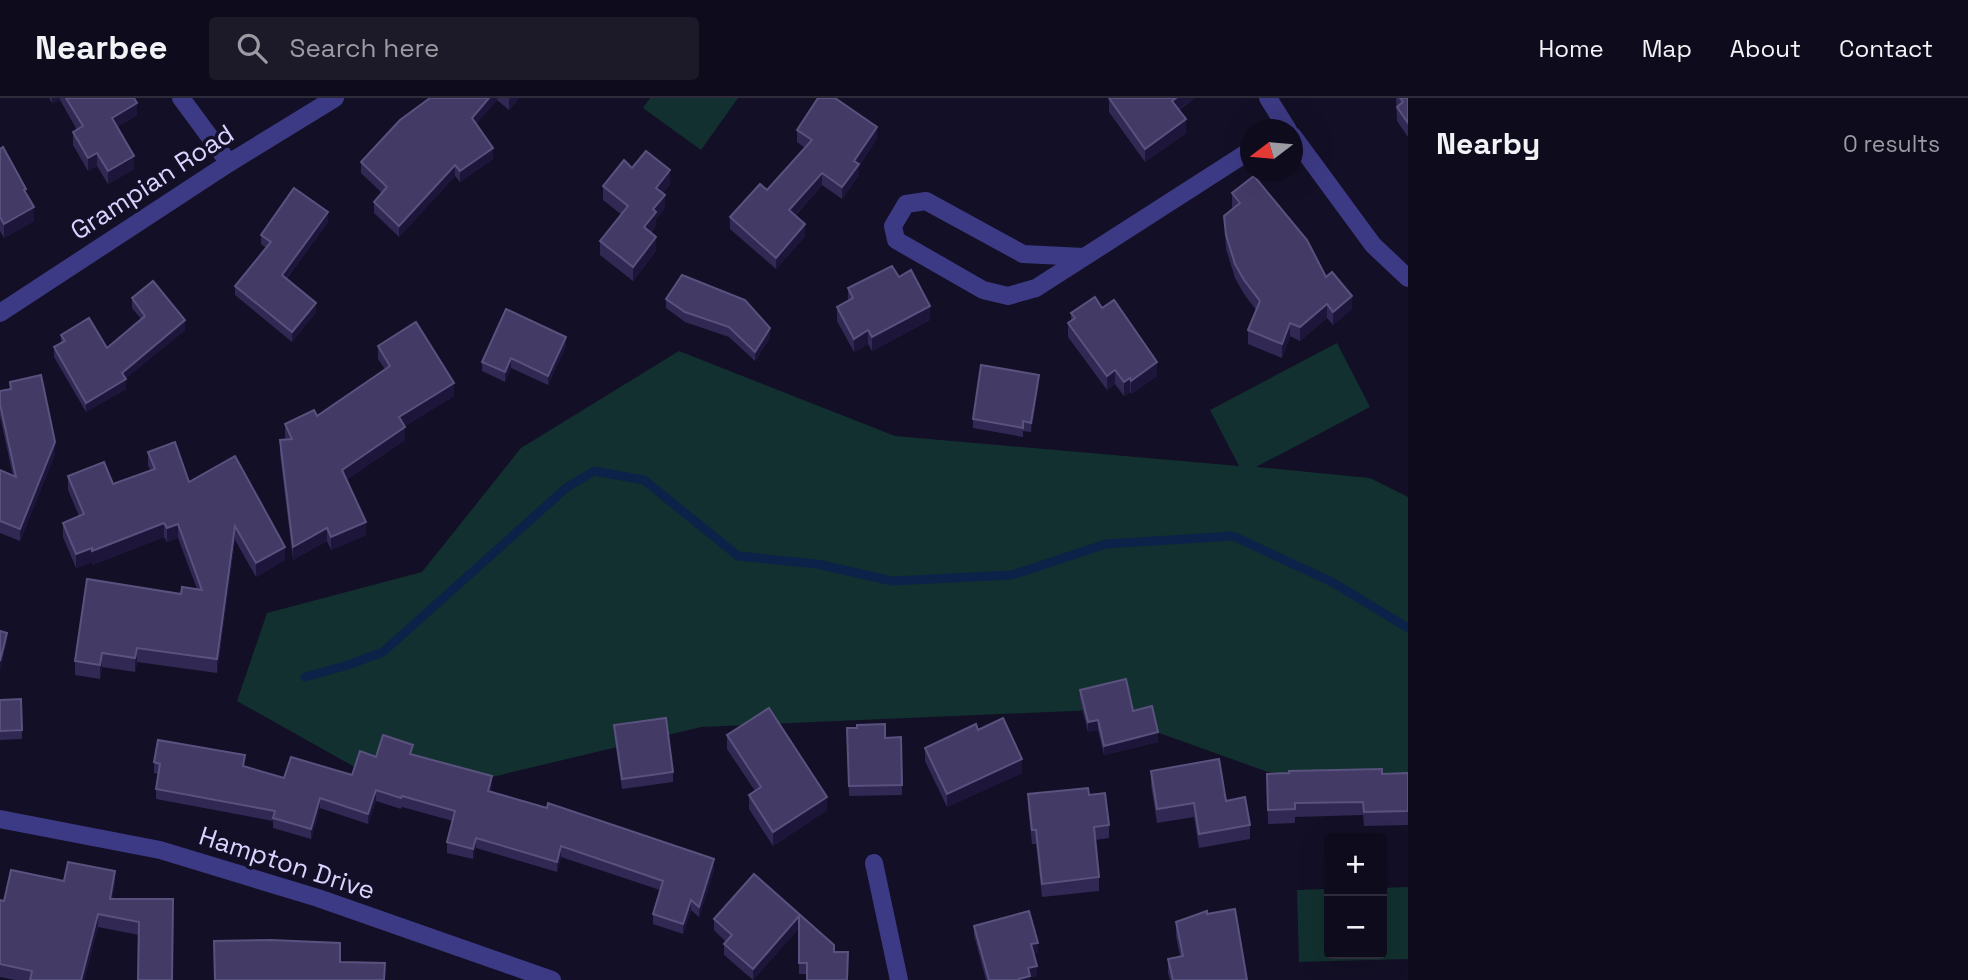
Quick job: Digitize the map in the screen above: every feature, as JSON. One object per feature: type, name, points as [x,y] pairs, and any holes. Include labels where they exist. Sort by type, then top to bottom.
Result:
[{"type":"street","points":[[181,98],[229,163]]},
{"type":"street","name":"Grampian Road","points":[[0,313],[229,163],[335,98]]},
{"type":"street","points":[[1268,98],[1280,119]]},
{"type":"street","points":[[1303,151],[1373,244],[1408,278]]},
{"type":"street","points":[[1084,257],[1023,254],[926,201],[906,204],[893,226],[896,240],[983,290],[1008,296],[1036,288],[1240,157]]},
{"type":"street","name":"Hampton Drive","points":[[0,818],[160,850],[318,898],[552,980]]},
{"type":"street","points":[[874,863],[899,980]]},
{"type":"green space","points":[[650,98],[738,98],[701,150],[643,108]]},
{"type":"green space","points":[[1337,343],[1370,407],[1256,467],[1370,478],[1408,497],[1408,787],[1268,772],[1095,710],[701,727],[408,797],[237,701],[267,613],[422,572],[521,448],[679,351],[895,436],[1239,466],[1210,410]]},
{"type":"green space","points":[[1408,887],[1408,959],[1299,962],[1297,890],[1324,889],[1324,959],[1387,959],[1387,888]]},
{"type":"building","points":[[66,98],[134,98],[137,103],[112,118],[134,156],[108,171],[97,153],[88,158],[73,132],[83,126]]},
{"type":"building","points":[[430,98],[489,98],[472,118],[493,148],[460,171],[455,165],[399,226],[374,202],[387,187],[361,162],[400,120]]},
{"type":"building","points":[[818,98],[835,98],[877,127],[854,161],[859,164],[842,187],[822,173],[789,210],[805,224],[776,258],[730,217],[760,184],[767,190],[812,140],[797,130]]},
{"type":"building","points":[[1109,98],[1176,98],[1172,101],[1186,119],[1145,149]]},
{"type":"building","points":[[1400,98],[1408,98],[1408,123],[1397,107],[1403,102]]},
{"type":"building","points":[[3,147],[34,207],[4,224],[0,217],[0,149]]},
{"type":"building","points":[[646,151],[670,170],[656,188],[665,195],[653,209],[656,212],[644,227],[656,237],[633,267],[600,241],[628,206],[603,186],[624,160],[632,168]]},
{"type":"building","points":[[1246,182],[1259,182],[1307,240],[1326,277],[1332,272],[1352,296],[1333,312],[1327,304],[1300,327],[1290,323],[1282,344],[1248,330],[1260,301],[1235,264],[1226,235],[1224,216],[1240,203],[1232,193]]},
{"type":"building","points":[[294,188],[328,212],[282,275],[316,303],[292,332],[235,286],[271,242],[261,235]]},
{"type":"building","points":[[892,266],[899,277],[911,270],[930,306],[872,337],[868,330],[854,339],[837,307],[853,298],[848,288]]},
{"type":"building","points":[[682,275],[745,300],[770,328],[755,352],[729,327],[685,312],[666,299]]},
{"type":"building","points":[[153,281],[185,320],[122,373],[126,379],[86,403],[54,347],[65,341],[61,335],[89,318],[107,348],[145,316],[132,298]]},
{"type":"building","points":[[1095,297],[1102,308],[1114,300],[1157,362],[1131,381],[1130,378],[1124,382],[1115,370],[1107,376],[1068,323],[1075,318],[1071,313]]},
{"type":"building","points":[[506,309],[566,337],[548,376],[511,358],[505,372],[482,362]]},
{"type":"building","points":[[416,322],[454,383],[399,417],[405,427],[342,470],[366,522],[331,537],[327,528],[293,547],[280,440],[292,439],[285,424],[314,410],[317,416],[390,366],[378,346]]},
{"type":"building","points":[[981,365],[1039,375],[1031,423],[1023,421],[1023,428],[973,419]]},
{"type":"building","points":[[41,375],[55,442],[20,529],[0,521],[0,470],[16,477],[0,404],[0,391],[11,389],[10,382]]},
{"type":"building","points":[[175,442],[189,482],[235,456],[285,547],[256,563],[235,526],[217,659],[137,648],[135,658],[102,653],[100,665],[75,661],[87,579],[181,594],[182,587],[202,590],[178,524],[167,528],[164,523],[92,551],[92,548],[76,554],[63,523],[84,514],[68,476],[104,462],[113,484],[155,469],[148,452]]},
{"type":"building","points":[[0,631],[7,633],[0,661]]},
{"type":"building","points":[[1126,679],[1133,711],[1152,706],[1158,732],[1104,746],[1098,720],[1088,722],[1080,690]]},
{"type":"building","points":[[21,699],[22,730],[0,731],[0,700]]},
{"type":"building","points":[[769,708],[827,797],[773,832],[749,795],[761,787],[727,735]]},
{"type":"building","points":[[666,718],[673,772],[622,779],[614,725]]},
{"type":"building","points":[[1003,718],[1022,759],[947,794],[925,748],[976,724],[978,730]]},
{"type":"building","points":[[885,724],[885,738],[901,737],[902,785],[849,786],[847,728]]},
{"type":"building","points":[[383,735],[413,745],[410,754],[492,776],[488,791],[547,808],[548,803],[714,859],[699,907],[691,900],[683,924],[653,914],[663,881],[561,846],[557,862],[476,838],[473,849],[447,842],[455,811],[376,790],[368,814],[320,798],[311,829],[273,818],[275,811],[156,789],[160,764],[154,762],[158,740],[245,755],[243,766],[284,778],[291,757],[352,775],[360,751],[376,757]]},
{"type":"building","points":[[1219,759],[1226,801],[1245,797],[1250,825],[1199,834],[1194,803],[1157,809],[1151,771]]},
{"type":"building","points":[[1382,769],[1382,774],[1408,773],[1408,811],[1364,812],[1363,802],[1295,803],[1295,809],[1268,810],[1267,774]]},
{"type":"building","points":[[1088,788],[1089,795],[1105,793],[1109,825],[1094,827],[1099,877],[1042,884],[1036,830],[1032,830],[1028,794]]},
{"type":"building","points":[[68,862],[115,871],[110,899],[173,899],[172,980],[138,980],[139,922],[98,914],[81,980],[30,980],[32,971],[0,964],[0,900],[4,901],[11,870],[64,881]]},
{"type":"building","points":[[754,874],[834,945],[834,952],[848,952],[847,980],[807,980],[807,963],[799,963],[799,916],[753,969],[724,944],[732,935],[714,919]]},
{"type":"building","points":[[1235,909],[1247,980],[1173,980],[1168,959],[1183,956],[1176,922],[1207,911],[1207,914]]},
{"type":"building","points":[[1029,911],[1038,943],[1031,944],[1037,966],[1028,968],[1030,976],[1019,980],[989,980],[974,926]]},
{"type":"building","points":[[214,941],[340,943],[340,962],[385,963],[384,980],[215,980]]},
{"type":"waterway","points":[[305,677],[383,652],[566,488],[594,471],[644,480],[738,556],[817,564],[892,581],[1012,575],[1106,544],[1233,536],[1332,582],[1408,628]]}]
